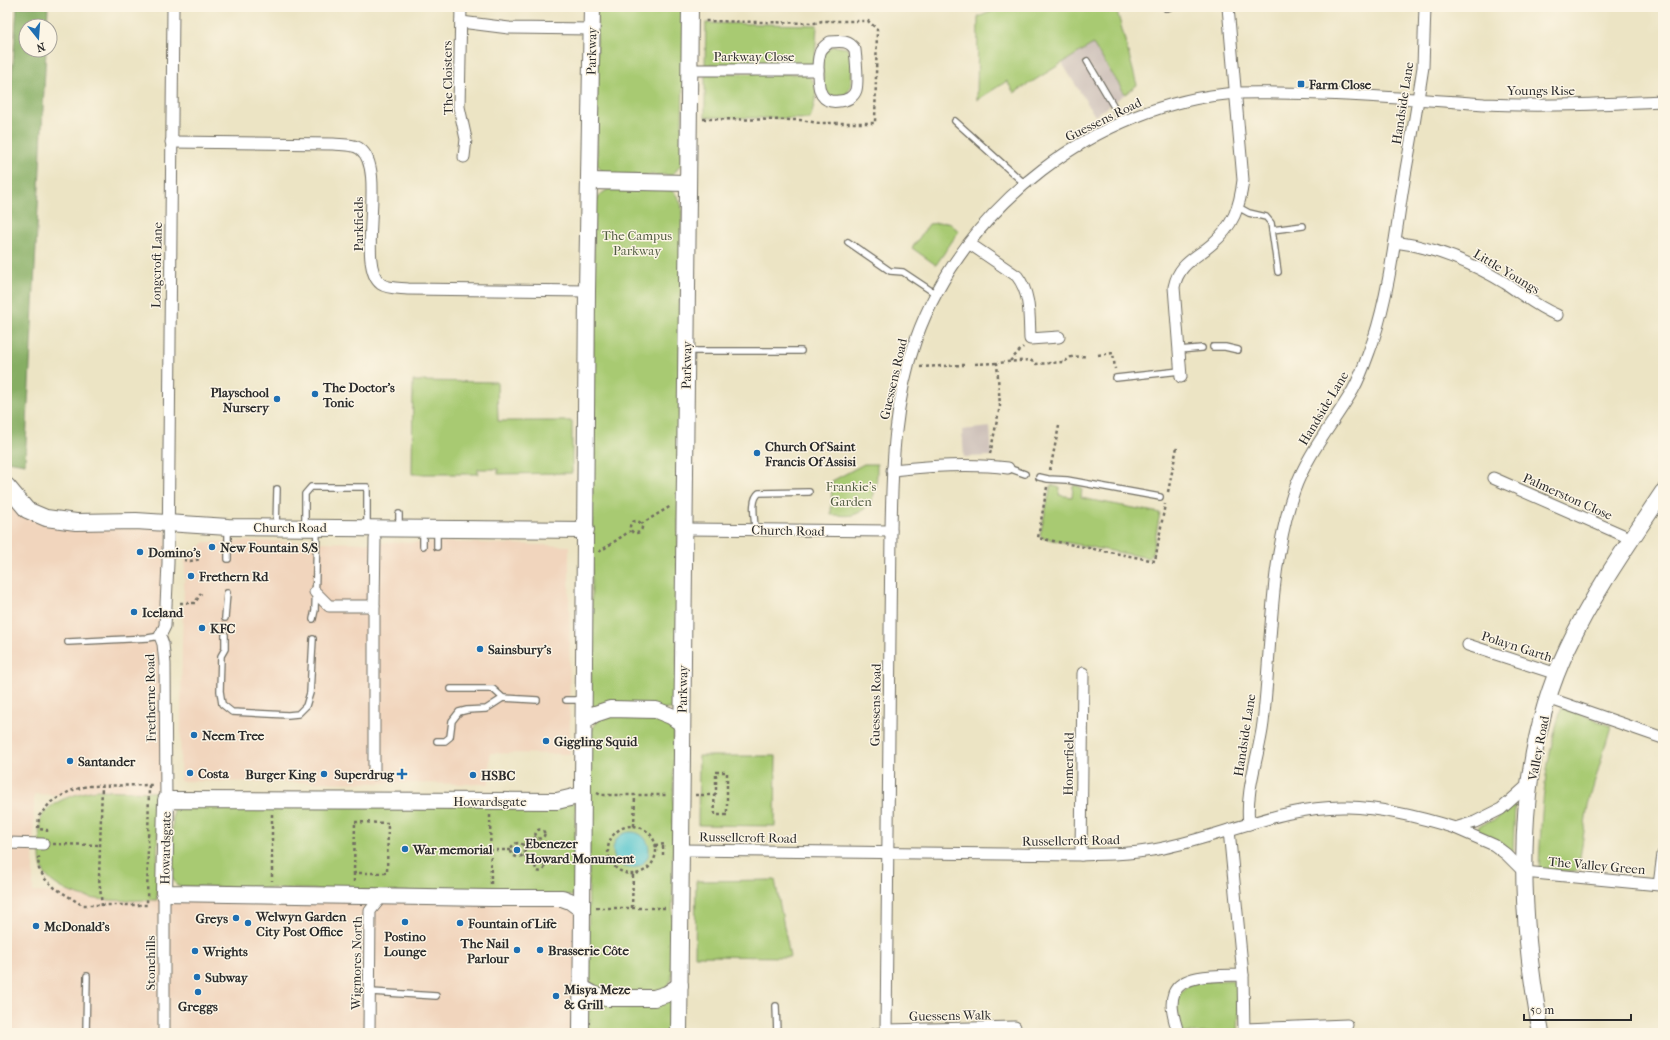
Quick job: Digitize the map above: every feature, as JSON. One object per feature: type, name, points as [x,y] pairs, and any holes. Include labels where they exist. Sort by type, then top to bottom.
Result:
[{"type":"street","name":"Longcroft Lane","points":[[167,524],[173,7]]},
{"type":"street","name":"The Cloisters","points":[[461,7],[459,106],[466,139],[464,157]]},
{"type":"street","name":"Parkway","points":[[581,1033],[580,987],[587,909],[582,795],[585,720],[587,290],[592,7]]},
{"type":"street","name":"Parkway","points":[[679,1033],[681,723],[685,529],[690,7]]},
{"type":"street","points":[[1181,374],[1174,287],[1176,278],[1181,269],[1192,258],[1212,245],[1227,228],[1236,214],[1243,180],[1237,93],[1228,7]]},
{"type":"street","name":"Handside Lane","points":[[1249,824],[1247,811],[1248,797],[1262,725],[1269,664],[1276,566],[1285,523],[1295,490],[1311,455],[1353,389],[1364,367],[1383,307],[1423,67],[1424,7]]},
{"type":"street","points":[[461,22],[508,28],[592,29]]},
{"type":"street","points":[[830,42],[847,42],[852,45],[854,50],[856,90],[851,97],[846,100],[833,102],[826,99],[822,95],[820,88],[818,70],[820,52],[825,45],[830,42]]},
{"type":"street","name":"Parkway Close","points":[[690,70],[818,70]]},
{"type":"street","name":"Guessens Road","points":[[886,1031],[892,470],[898,409],[907,368],[917,338],[936,294],[948,272],[984,224],[1005,201],[1025,184],[1064,154],[1092,137],[1144,113],[1192,100],[1237,93],[1278,92],[1418,99]]},
{"type":"street","name":"Youngs Rise","points":[[1418,99],[1546,106],[1663,101]]},
{"type":"street","name":"Parkfields","points":[[171,142],[333,144],[359,147],[367,156],[370,169],[372,185],[370,251],[375,278],[383,285],[408,289],[587,290]]},
{"type":"street","points":[[590,181],[688,183]]},
{"type":"street","name":"Little Youngs","points":[[1395,242],[1409,244],[1458,259],[1483,270],[1544,310],[1557,315]]},
{"type":"street","points":[[970,244],[1017,276],[1022,283],[1028,298],[1030,339],[1059,337]]},
{"type":"street","points":[[892,470],[923,467],[987,466],[1008,468]]},
{"type":"street","name":"Palmerston Close","points":[[1493,478],[1632,539]]},
{"type":"street","name":"Church Road","points":[[7,487],[27,510],[46,518],[76,522],[136,521],[228,527],[311,527],[371,533],[399,521],[430,529],[586,530]]},
{"type":"street","name":"Valley Road","points":[[1541,1033],[1534,997],[1528,942],[1524,872],[1530,783],[1537,741],[1548,698],[1568,648],[1584,615],[1604,580],[1663,492]]},
{"type":"street","name":"Fretherne Road","points":[[166,793],[165,664],[163,644],[160,636],[165,626],[168,563],[167,524]]},
{"type":"street","name":"Church Road","points":[[685,529],[891,531]]},
{"type":"street","points":[[371,533],[374,606],[374,774]]},
{"type":"street","points":[[316,592],[330,606],[374,606]]},
{"type":"street","name":"Polayn Garth","points":[[1468,645],[1557,674]]},
{"type":"street","name":"Homerfield","points":[[1081,855],[1084,673]]},
{"type":"street","points":[[1548,698],[1663,738]]},
{"type":"street","name":"Parkway","points":[[585,720],[602,711],[610,709],[656,710],[671,716],[681,723]]},
{"type":"street","points":[[1455,828],[1475,822],[1501,809],[1530,783]]},
{"type":"street","name":"Howardsgate","points":[[582,795],[557,801],[490,801],[272,799],[166,793],[164,893],[562,898],[587,909]]},
{"type":"street","name":"Russellcroft Road","points":[[681,850],[1081,855],[1138,852],[1163,848],[1249,824],[1315,810],[1347,807],[1376,809],[1411,816],[1455,828],[1494,845],[1506,854],[1524,872]]},
{"type":"street","points":[[1229,830],[1243,975],[1245,1031],[1347,1025]]},
{"type":"street","points":[[7,843],[45,841]]},
{"type":"street","name":"The Valley Green","points":[[1524,872],[1659,885],[1663,854]]},
{"type":"street","name":"Stonehills","points":[[164,893],[164,1033]]},
{"type":"street","name":"Wigmores North","points":[[369,1033],[371,992],[370,911],[382,896]]},
{"type":"street","points":[[1178,1033],[1172,1004],[1174,993],[1180,986],[1199,977],[1243,975]]},
{"type":"street","points":[[580,987],[593,994],[606,998],[654,998],[667,994],[680,985]]},
{"type":"street","name":"Guessens Walk","points":[[886,1031],[1015,1028]]},
{"type":"lane","points":[[1087,61],[1123,122]]},
{"type":"lane","points":[[955,121],[1025,184]]},
{"type":"lane","points":[[1238,207],[1248,213],[1268,219],[1271,223],[1278,272]]},
{"type":"lane","points":[[1272,230],[1302,226]]},
{"type":"lane","points":[[848,242],[890,271],[903,272],[936,294]]},
{"type":"lane","points":[[1213,347],[1225,347],[1238,350]]},
{"type":"lane","points":[[1179,350],[1202,348]]},
{"type":"lane","points":[[686,351],[801,351]]},
{"type":"lane","points":[[1116,378],[1181,374]]},
{"type":"lane","points":[[1008,468],[1025,474]]},
{"type":"lane","points":[[1039,477],[1067,480],[1160,497]]},
{"type":"lane","points":[[313,619],[316,592],[311,527],[305,494],[311,487],[367,487],[371,533]]},
{"type":"lane","points":[[276,489],[276,527]]},
{"type":"lane","points":[[755,530],[754,499],[757,494],[809,492]]},
{"type":"lane","points":[[228,527],[228,559]]},
{"type":"lane","points":[[422,546],[430,529]]},
{"type":"lane","points":[[430,529],[437,547]]},
{"type":"lane","points":[[225,618],[227,593]]},
{"type":"lane","points":[[225,635],[225,649],[221,656],[220,691],[222,704],[232,712],[288,715],[298,714],[306,706],[310,693],[313,639]]},
{"type":"lane","points":[[68,642],[148,638],[160,636]]},
{"type":"lane","points":[[451,690],[492,688],[503,698]]},
{"type":"lane","points":[[437,741],[445,741],[450,737],[452,721],[459,712],[466,710],[486,710],[503,698],[537,700]]},
{"type":"lane","points":[[566,700],[585,700]]},
{"type":"lane","points":[[86,1033],[87,976]]},
{"type":"lane","points":[[371,992],[436,996]]},
{"type":"lane","points":[[776,1006],[777,1033]]},
{"type":"lane","points":[[870,1033],[886,1031]]},
{"type":"path","points":[[1010,361],[1030,339]]},
{"type":"path","points":[[1098,355],[1113,353],[1116,378]]},
{"type":"path","points":[[975,364],[1030,360],[1036,364],[1064,362],[1071,358],[1087,356]]},
{"type":"path","points":[[987,466],[1000,406],[997,363]]},
{"type":"path","points":[[907,368],[964,365]]},
{"type":"path","points":[[1059,426],[1038,538],[1155,561],[1177,447]]},
{"type":"path","points":[[641,524],[672,506]]},
{"type":"path","points":[[630,531],[630,524],[632,522],[635,521],[641,524]]},
{"type":"path","points":[[630,531],[633,533],[639,533],[642,527],[641,524]]},
{"type":"path","points":[[586,560],[630,531]]},
{"type":"path","points":[[184,560],[201,560]]},
{"type":"path","points":[[180,603],[195,603],[201,593]]},
{"type":"path","points":[[45,841],[47,830],[38,829],[39,816],[51,802],[70,791],[87,786],[149,785],[166,793]]},
{"type":"path","points":[[46,857],[38,858],[39,869],[45,879],[55,888],[82,905],[147,905],[149,785]]},
{"type":"path","points":[[102,786],[99,878],[102,906]]},
{"type":"path","points":[[634,826],[635,795]]},
{"type":"path","points":[[272,799],[273,895]]},
{"type":"path","points":[[490,801],[491,898]]},
{"type":"path","points":[[355,822],[388,823],[387,873],[354,873],[355,822]]},
{"type":"path","points":[[634,826],[642,828],[653,838],[656,853],[654,860],[649,866],[643,871],[633,874],[621,872],[615,868],[608,855],[608,847],[610,840],[620,829],[634,826]]},
{"type":"path","points":[[524,846],[536,837]]},
{"type":"path","points":[[524,846],[521,843],[516,843],[512,845],[511,850],[515,857],[524,855]]},
{"type":"path","points":[[56,844],[101,845]]},
{"type":"path","points":[[663,844],[663,855]]},
{"type":"path","points":[[524,846],[524,855]]},
{"type":"path","points":[[490,850],[511,850]]},
{"type":"path","points":[[524,855],[536,864]]},
{"type":"path","points":[[632,908],[633,874]]},
{"type":"path","points":[[587,909],[670,908]]},
{"type":"shaded area","points":[[1093,44],[1125,94],[1095,116],[1062,63]]},
{"type":"shaded area","points":[[990,427],[992,456],[964,457],[962,430]]},
{"type":"shaded area","points":[[7,486],[27,510],[167,524],[165,626],[166,800],[34,794],[33,892],[562,898],[581,909],[581,1033],[7,1033]]},
{"type":"shaded area","points":[[241,541],[375,543],[450,542],[569,546],[570,754],[490,753],[489,784],[180,781],[185,561],[205,542]]},
{"type":"green space","points":[[17,7],[48,7],[47,18],[18,18],[18,58],[46,58],[25,464],[7,461],[7,147]]},
{"type":"green space","points":[[597,7],[685,7],[681,164],[672,175],[608,175],[602,171],[597,164]]},
{"type":"green space","points":[[1003,7],[1116,7],[1137,85],[1125,94],[1093,44],[1014,93],[1007,81],[977,100],[978,17]]},
{"type":"green space","points":[[706,23],[817,25],[815,60],[812,64],[806,67],[705,65]]},
{"type":"green space","points":[[833,46],[847,48],[852,58],[851,86],[846,95],[832,97],[824,90],[822,57],[824,52]]},
{"type":"green space","points":[[707,73],[805,74],[814,83],[816,94],[810,119],[705,117],[705,76]]},
{"type":"green space","name":"The Campus Parkway","points":[[612,188],[668,188],[677,196],[682,207],[676,709],[591,708],[594,209],[600,196],[605,191]]},
{"type":"green space","points":[[948,222],[959,231],[936,265],[912,248],[929,224]]},
{"type":"green space","points":[[413,381],[497,382],[498,421],[572,421],[572,473],[498,474],[498,469],[478,469],[478,474],[412,474]]},
{"type":"green space","name":"Frankie's Garden","points":[[864,464],[877,464],[876,486],[872,499],[863,510],[856,514],[847,516],[831,515],[832,481]]},
{"type":"green space","points":[[1051,485],[1060,488],[1059,495],[1072,497],[1073,486],[1076,485],[1082,488],[1081,498],[1160,513],[1152,555],[1149,558],[1042,538],[1040,535]]},
{"type":"green space","points":[[1562,707],[1611,726],[1588,805],[1578,871],[1542,871],[1539,870],[1544,788],[1551,747]]},
{"type":"green space","points":[[607,715],[658,716],[669,722],[674,729],[672,979],[662,990],[606,993],[592,985],[588,976],[590,735],[596,723]]},
{"type":"green space","points":[[699,756],[776,756],[775,826],[698,825]]},
{"type":"green space","points":[[97,790],[158,792],[157,900],[104,900],[90,898],[65,890],[49,879],[43,872],[40,859],[39,829],[41,818],[50,807],[66,798]]},
{"type":"green space","points":[[576,803],[574,896],[177,886],[171,875],[173,809],[179,804]]},
{"type":"green space","points":[[1515,804],[1513,852],[1477,831],[1479,826],[1496,819]]},
{"type":"green space","points":[[775,880],[790,957],[695,956],[696,881]]},
{"type":"green space","points":[[1231,980],[1235,982],[1240,993],[1238,1033],[1183,1033],[1177,1012],[1177,1005],[1181,993],[1186,987],[1193,982]]},
{"type":"green space","points":[[586,999],[672,1001],[672,1033],[586,1033]]},
{"type":"water","points":[[635,832],[644,837],[648,843],[648,857],[644,863],[635,868],[627,868],[618,863],[614,857],[613,846],[618,837],[624,833]]},
{"type":"place","name":"Farm Close","points":[[1301,84]]},
{"type":"place","name":"The Doctor's Tonic","points":[[315,394]]},
{"type":"place","name":"Playschool Nursery","points":[[277,399]]},
{"type":"place","name":"Church Of Saint Francis Of Assisi","points":[[757,453]]},
{"type":"place","name":"New Fountain S/S","points":[[212,547]]},
{"type":"place","name":"Domino's","points":[[140,552]]},
{"type":"place","name":"Frethern Rd","points":[[191,576]]},
{"type":"place","name":"Iceland","points":[[134,612]]},
{"type":"place","name":"KFC","points":[[202,628]]},
{"type":"place","name":"Sainsbury's","points":[[480,649]]},
{"type":"place","name":"Neem Tree","points":[[194,735]]},
{"type":"place","name":"Giggling Squid","points":[[546,741]]},
{"type":"place","name":"Santander","points":[[70,761]]},
{"type":"place","name":"Costa","points":[[190,773]]},
{"type":"place","name":"Burger King","points":[[324,774]]},
{"type":"place","name":"Superdrug","points":[[402,774]]},
{"type":"place","name":"HSBC","points":[[473,775]]},
{"type":"place","name":"War memorial","points":[[405,849]]},
{"type":"place","name":"Ebenezer Howard Monument","points":[[517,850]]},
{"type":"place","name":"Greys","points":[[236,918]]},
{"type":"place","name":"Postino Lounge","points":[[405,922]]},
{"type":"place","name":"Welwyn Garden City Post Office","points":[[248,923]]},
{"type":"place","name":"Fountain of Life","points":[[460,923]]},
{"type":"place","name":"McDonald's","points":[[36,926]]},
{"type":"place","name":"The Nail Parlour","points":[[517,950]]},
{"type":"place","name":"Brasserie Côte","points":[[540,950]]},
{"type":"place","name":"Wrights","points":[[195,951]]},
{"type":"place","name":"Subway","points":[[197,977]]},
{"type":"place","name":"Greggs","points":[[198,992]]},
{"type":"place","name":"Misya Meze & Grill","points":[[556,996]]}]
